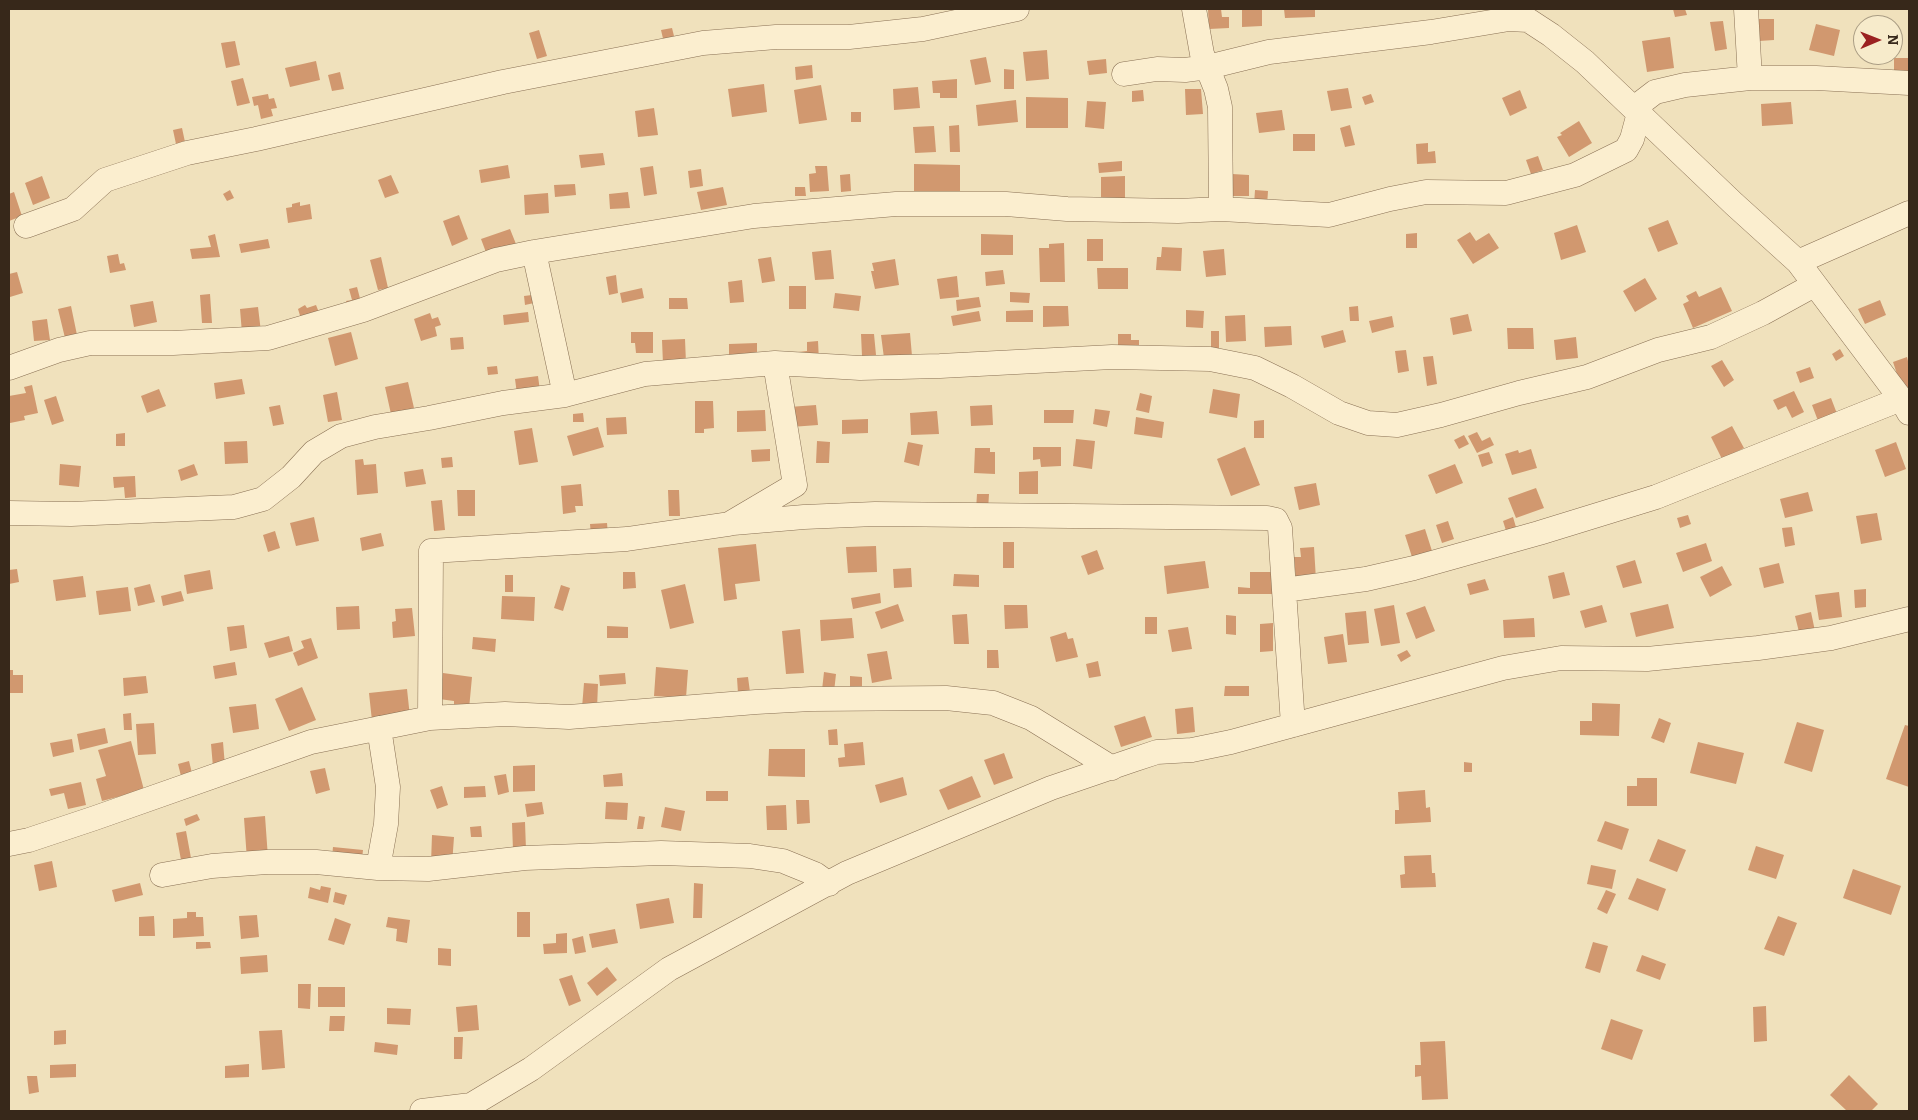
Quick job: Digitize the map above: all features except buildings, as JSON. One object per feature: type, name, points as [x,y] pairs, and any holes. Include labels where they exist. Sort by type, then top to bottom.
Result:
[{"type":"street","points":[[26,226],[73,209],[106,180],[187,153],[503,82],[703,43],[776,37],[849,38],[922,29],[1016,9]]},
{"type":"street","points":[[1194,9],[1202,54],[1208,67],[1220,107],[1221,209]]},
{"type":"street","points":[[1746,9],[1750,78]]},
{"type":"street","points":[[1124,74],[1157,69],[1185,70],[1208,67],[1268,52],[1431,32],[1509,19],[1528,20],[1567,46],[1798,262],[1905,406],[1656,496],[1575,522],[1414,568],[1366,579],[1284,590]]},
{"type":"street","points":[[9,368],[59,350],[90,343],[173,343],[268,338],[363,310],[496,260],[754,216],[896,204],[1006,204],[1067,209],[1169,211],[1221,209],[1329,215],[1426,192],[1506,193],[1575,175],[1626,150],[1632,139],[1642,102],[1654,92],[1686,85],[1750,78],[1816,78],[1909,83]]},
{"type":"street","points":[[1798,262],[1909,213]]},
{"type":"street","points":[[534,252],[565,395]]},
{"type":"street","points":[[9,513],[71,514],[234,507],[264,499],[291,478],[314,452],[341,436],[375,426],[429,418],[503,403],[565,395],[645,374],[775,364],[860,368],[1112,357],[1210,358],[1255,368],[1346,415],[1368,423],[1397,425],[1519,393],[1587,378],[1658,350],[1710,337],[1763,313],[1814,285]]},
{"type":"street","points":[[729,524],[795,485],[775,364]]},
{"type":"street","points":[[430,718],[431,551],[627,539],[729,524],[804,517],[875,514],[1267,518],[1276,520],[1280,528],[1293,725]]},
{"type":"street","points":[[422,1111],[472,1108],[531,1069],[669,969],[847,873],[1051,788],[1157,752],[1192,750],[1230,742],[1503,668],[1561,658],[1647,659],[1758,648],[1830,638],[1909,619]]},
{"type":"street","points":[[9,844],[29,840],[95,818],[311,742],[430,718],[505,714],[568,717],[811,699],[946,698],[993,703],[1031,718],[1112,768]]},
{"type":"street","points":[[378,868],[386,824],[388,787],[379,728]]},
{"type":"street","points":[[162,875],[212,866],[267,862],[316,862],[378,868],[428,869],[493,861],[661,853],[750,856],[782,861],[816,874],[829,884]]}]
